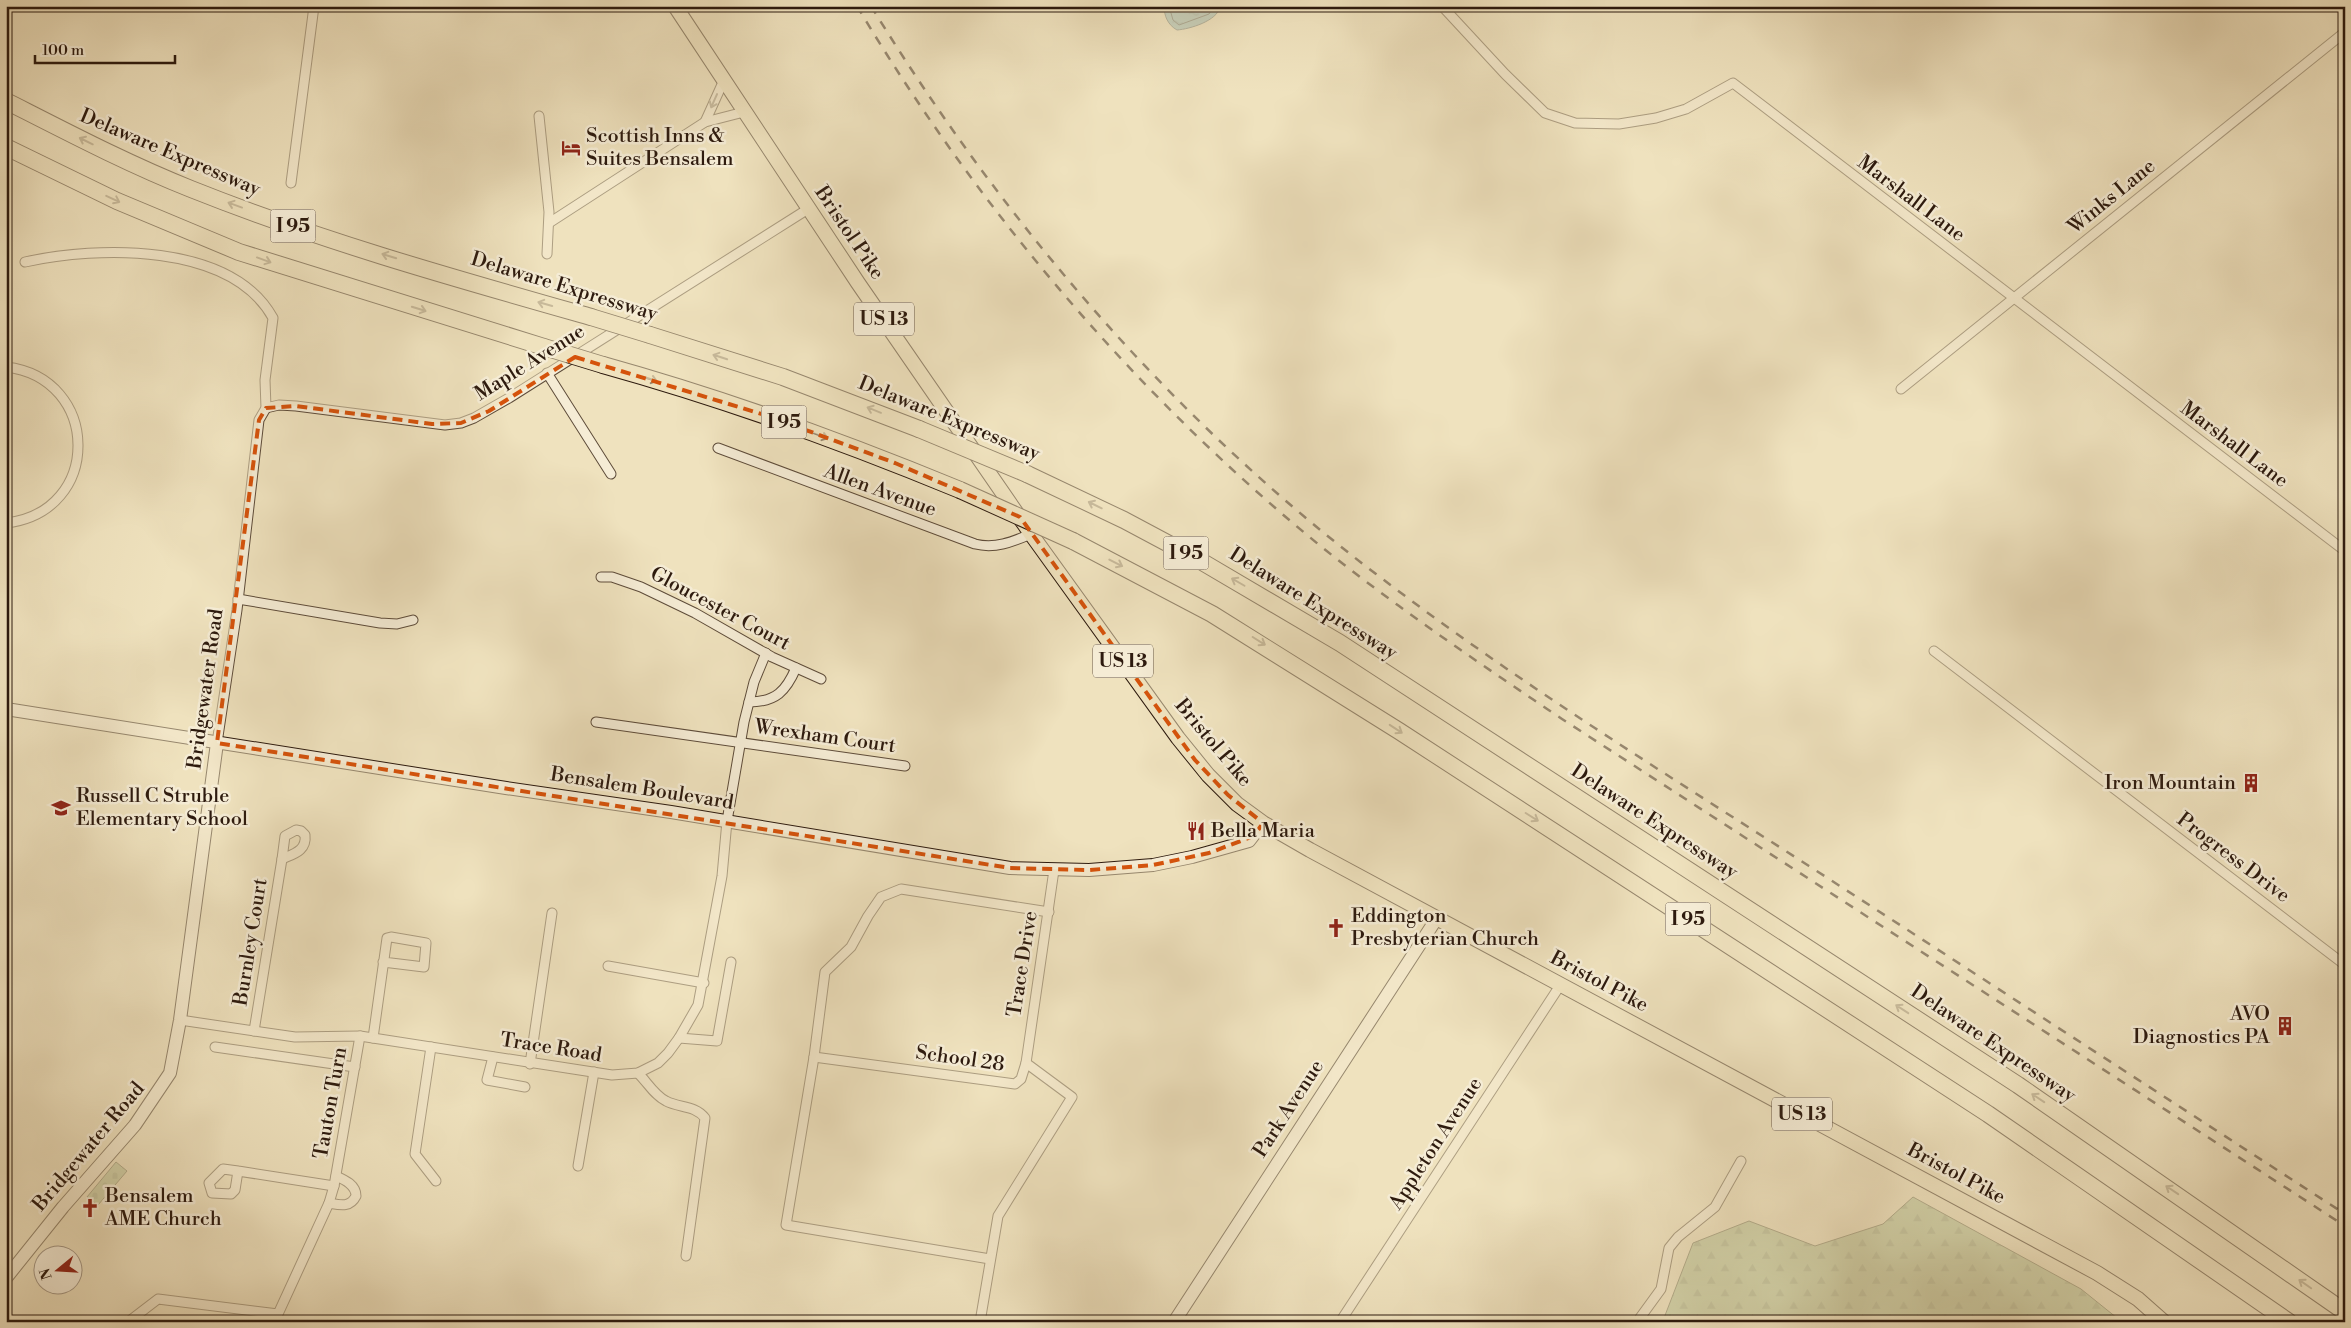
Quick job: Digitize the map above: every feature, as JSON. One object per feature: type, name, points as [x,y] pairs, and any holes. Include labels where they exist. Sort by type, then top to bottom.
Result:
[{"type":"highway","name":"Delaware Expressway","points":[[6,101],[112,154],[214,198],[340,241],[783,377],[919,429],[1027,474],[1124,520],[1199,560],[1340,643],[2018,1085],[2345,1312]]},
{"type":"highway","name":"I 95","points":[[6,147],[117,201],[240,252],[768,416],[895,463],[1073,541],[1220,618],[1399,731],[1988,1114],[2289,1322]]},
{"type":"main road","name":"Bristol Pike","points":[[675,6],[808,209],[1031,534],[1198,763],[1228,795],[1263,823],[2097,1273],[2138,1299],[2164,1322]]},
{"type":"main road","name":"Bensalem Boulevard","points":[[6,709],[727,821],[991,866],[1054,870],[1132,868],[1192,857],[1249,841],[1263,823]]},
{"type":"main road","name":"Bridgewater Road","points":[[6,1278],[62,1207],[135,1125],[161,1090],[174,1062],[218,743]]},
{"type":"main road","name":"Park Avenue","points":[[1174,1322],[1437,918]]},
{"type":"street","points":[[291,183],[314,6]]},
{"type":"street","name":"Marshall Lane","points":[[1442,6],[1505,74],[1545,113],[1575,123],[1619,124],[1656,118],[1695,104],[1733,83],[1875,194],[2345,552]]},
{"type":"street","name":"Winks Lane","points":[[1901,389],[2345,32]]},
{"type":"street","points":[[705,122],[724,80]]},
{"type":"street","points":[[549,223],[705,122],[744,112]]},
{"type":"street","points":[[539,116],[549,223],[547,254]]},
{"type":"street","name":"Maple Avenue","points":[[266,408],[279,405],[296,406],[432,424],[461,423],[489,411],[808,209]]},
{"type":"street","name":"Bridgewater Road","points":[[25,262],[88,252],[153,253],[203,265],[234,279],[260,300],[273,318],[265,380],[266,408],[259,420],[238,599],[218,743]]},
{"type":"street","points":[[6,367],[38,375],[55,389],[65,401],[75,421],[78,450],[77,463],[70,485],[54,503],[37,514],[6,524]]},
{"type":"street","points":[[547,373],[611,474]]},
{"type":"street","name":"Allen Avenue","points":[[718,448],[975,544],[987,546],[1002,545],[1031,534]]},
{"type":"street","name":"Gloucester Court","points":[[601,577],[612,577],[641,586],[703,618],[766,654],[821,679]]},
{"type":"street","points":[[238,599],[380,623],[398,624],[412,620]]},
{"type":"street","name":"Progress Drive","points":[[1934,651],[2345,966]]},
{"type":"street","name":"Trace Road","points":[[180,1020],[295,1037],[360,1036],[530,1064],[612,1075],[638,1073],[658,1063],[679,1038],[698,1004],[704,982],[722,876],[727,821],[740,744],[749,702],[766,654]]},
{"type":"street","points":[[749,702],[763,700],[782,693],[788,687],[796,668]]},
{"type":"street","name":"Wrexham Court","points":[[596,722],[905,766]]},
{"type":"street","name":"Burnley Court","points":[[254,1031],[282,859]]},
{"type":"street","name":"Trace Drive","points":[[1026,1063],[1054,870]]},
{"type":"street","points":[[990,1259],[786,1225],[814,1057],[825,972],[851,947],[881,897],[901,889],[1049,912]]},
{"type":"street","points":[[530,1064],[552,914]]},
{"type":"street","points":[[373,1038],[384,962],[388,937],[426,943],[424,967],[384,962]]},
{"type":"street","points":[[679,1038],[717,1041],[731,962]]},
{"type":"street","points":[[608,966],[704,982]]},
{"type":"street","name":"Appleton Avenue","points":[[1340,1322],[1561,984]]},
{"type":"street","name":"Tauton Turn","points":[[128,1322],[158,1299],[278,1314],[329,1203],[336,1176],[360,1036]]},
{"type":"street","points":[[215,1047],[355,1067]]},
{"type":"street","points":[[431,1047],[415,1154],[436,1180]]},
{"type":"street","points":[[493,1057],[486,1080],[525,1087]]},
{"type":"street","name":"School 28","points":[[814,1057],[1015,1084],[1021,1079],[1026,1063],[1072,1097],[998,1216],[980,1322]]},
{"type":"street","points":[[578,1166],[594,1072]]},
{"type":"street","points":[[638,1073],[660,1098],[667,1102],[695,1109],[705,1118],[686,1256]]},
{"type":"street","points":[[1637,1322],[1661,1289],[1669,1248],[1678,1237],[1715,1207],[1741,1162]]},
{"type":"street","points":[[238,1171],[334,1186]]},
{"type":"street","name":"Tauton Turn","points":[[329,1203],[349,1204],[356,1196],[355,1189],[351,1184],[336,1176]]},
{"type":"highlighted area","points":[[575,357],[768,416],[895,463],[1020,517],[1195,760],[1228,795],[1263,823],[1254,836],[1209,853],[1153,865],[1089,870],[1010,868],[217,743],[259,420],[266,408],[296,406],[432,424],[461,423],[489,411]]},
{"type":"green space","points":[[116,1162],[127,1171],[98,1205],[87,1197]]},
{"type":"green space","points":[[1913,1197],[2081,1289],[2122,1322],[1711,1322],[1664,1318],[1693,1243],[1749,1221],[1815,1246],[1883,1224]]},
{"type":"water","points":[[1164,6],[1220,7],[1218,12],[1209,20],[1196,26],[1177,30],[1167,20]]},
{"type":"railway","points":[[857,6],[904,81],[954,155],[1064,295],[1186,425],[1251,486],[1318,544],[1469,656],[1562,719],[2345,1226]]},
{"type":"railway","points":[[871,6],[923,87],[978,165],[1036,241],[1097,314],[1162,384],[1230,451],[1301,514],[1428,613],[1535,688],[2345,1214]]},
{"type":"place","name":"Scottish Inns & Suites Bensalem","points":[[571,148]]},
{"type":"place","name":"Iron Mountain","points":[[2251,783]]},
{"type":"place","name":"Russell C Struble Elementary School","points":[[61,808]]},
{"type":"place","name":"Bella Maria","points":[[1196,831]]},
{"type":"place","name":"Eddington Presbyterian Church","points":[[1336,928]]},
{"type":"place","name":"AVO Diagnostics PA","points":[[2285,1026]]},
{"type":"place","name":"Bensalem AME Church","points":[[90,1208]]}]
